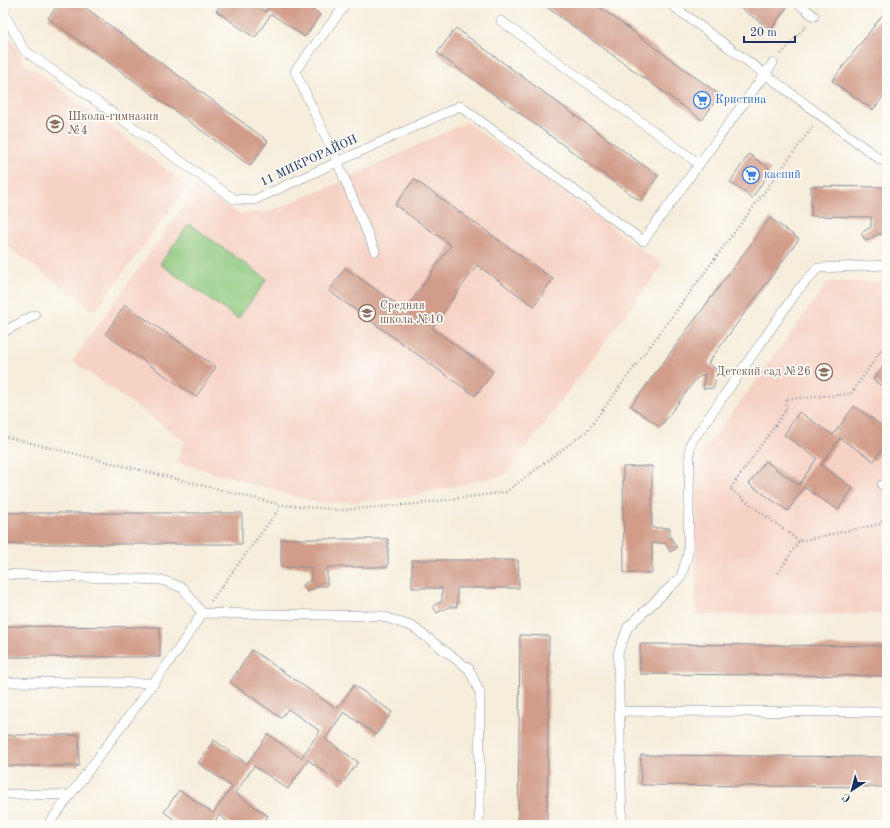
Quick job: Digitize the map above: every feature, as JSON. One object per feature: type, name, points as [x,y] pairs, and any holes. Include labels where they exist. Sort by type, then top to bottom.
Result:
[{"type":"lane","points":[[337,3],[343,8],[295,71],[337,161],[375,251]]},
{"type":"lane","points":[[669,3],[820,116],[881,160],[887,162]]},
{"type":"lane","points":[[798,3],[814,16]]},
{"type":"lane","name":"11 МИКРОРАЙОН","points":[[3,12],[24,50],[234,199],[254,200],[460,106],[643,241],[698,163]]},
{"type":"lane","points":[[501,21],[698,163],[773,63]]},
{"type":"lane","points":[[622,825],[618,653],[628,627],[681,576],[688,554],[690,444],[798,290],[818,268],[887,265]]},
{"type":"lane","points":[[3,332],[35,315]]},
{"type":"lane","points":[[3,574],[162,580],[183,588],[202,613]]},
{"type":"lane","points":[[48,825],[154,684],[202,613]]},
{"type":"lane","points":[[202,613],[382,616],[413,627],[469,669],[480,694],[479,825]]},
{"type":"lane","points":[[3,682],[154,684]]},
{"type":"lane","points":[[619,712],[887,712]]},
{"type":"lane","points":[[3,794],[70,795]]},
{"type":"path","points":[[773,63],[814,16]]},
{"type":"path","points":[[3,436],[282,505],[342,510],[416,504],[506,492],[587,431],[820,116]]},
{"type":"path","points":[[799,541],[730,489],[786,410],[786,399],[851,394],[887,342]]},
{"type":"path","points":[[202,613],[282,505]]},
{"type":"path","points":[[778,573],[799,541],[880,524],[887,514]]},
{"type":"shaded area","name":"Школа-гимназия №4","points":[[3,24],[24,62],[188,186],[95,311],[3,243]]},
{"type":"shaded area","name":"Средняя школа №10","points":[[466,122],[663,265],[505,475],[392,500],[319,503],[176,462],[185,441],[72,361],[197,187],[239,214],[268,212],[334,185]]},
{"type":"shaded area","name":"Детский сад №26","points":[[828,282],[887,282],[887,614],[696,615],[696,462]]},
{"type":"green space","points":[[189,224],[267,279],[238,319],[160,264]]},
{"type":"building","points":[[59,3],[79,3],[268,141],[250,166],[48,18]]},
{"type":"building","points":[[222,3],[253,3],[266,12],[272,3],[303,3],[320,15],[305,37],[271,14],[255,38],[216,11]]},
{"type":"building","points":[[541,3],[594,3],[720,95],[702,120]]},
{"type":"building","points":[[734,3],[787,3],[789,4],[771,30]]},
{"type":"building","points":[[887,9],[887,91],[873,110],[832,81]]},
{"type":"building","points":[[456,28],[658,176],[640,201],[437,53]]},
{"type":"building","points":[[749,154],[771,170],[752,198],[730,182]]},
{"type":"building","points":[[414,179],[553,279],[534,306],[477,265],[432,328],[493,372],[475,396],[329,291],[345,268],[405,310],[451,245],[395,205]]},
{"type":"building","points":[[811,186],[887,187],[887,234],[878,234],[866,241],[861,233],[871,227],[871,217],[811,216]]},
{"type":"building","points":[[770,218],[799,239],[708,363],[717,370],[714,388],[703,389],[705,374],[697,378],[660,427],[631,406]]},
{"type":"building","points":[[125,305],[216,367],[196,397],[105,334]]},
{"type":"building","points":[[887,361],[887,390],[873,380]]},
{"type":"building","points":[[854,406],[887,429],[887,442],[874,461],[840,438],[821,465],[853,488],[838,510],[804,487],[788,511],[749,484],[765,461],[799,485],[817,458],[784,435],[799,412],[833,435]]},
{"type":"building","points":[[652,466],[652,528],[670,528],[670,536],[677,548],[670,552],[665,543],[652,543],[652,573],[624,573],[623,467]]},
{"type":"building","points":[[3,513],[242,513],[242,544],[3,544]]},
{"type":"building","points":[[281,539],[388,539],[388,567],[327,567],[327,586],[319,586],[307,592],[303,585],[311,580],[311,567],[281,567]]},
{"type":"building","points":[[412,560],[518,560],[519,588],[457,588],[457,607],[449,607],[437,613],[433,606],[442,601],[442,588],[412,588]]},
{"type":"building","points":[[3,626],[160,627],[160,657],[3,657]]},
{"type":"building","points":[[520,635],[549,636],[547,825],[518,825]]},
{"type":"building","points":[[640,644],[887,646],[887,676],[640,674]]},
{"type":"building","points":[[252,650],[337,709],[354,685],[392,712],[376,735],[344,712],[325,739],[358,762],[342,784],[308,760],[288,789],[254,766],[235,793],[268,816],[261,825],[232,825],[219,815],[212,825],[182,825],[164,812],[179,790],[213,813],[232,787],[198,763],[214,740],[247,764],[268,734],[301,758],[320,731],[288,709],[281,718],[230,682]]},
{"type":"building","points":[[3,735],[79,735],[79,766],[3,766]]},
{"type":"building","points":[[641,755],[887,757],[887,787],[641,785]]},
{"type":"place","name":"Кристина","points":[[702,100]]},
{"type":"place","name":"Школа-гимназия №4","points":[[55,124]]},
{"type":"place","name":"каспий","points":[[751,175]]},
{"type":"place","name":"Средняя школа №10","points":[[367,313]]},
{"type":"place","name":"Детский сад №26","points":[[824,372]]}]
